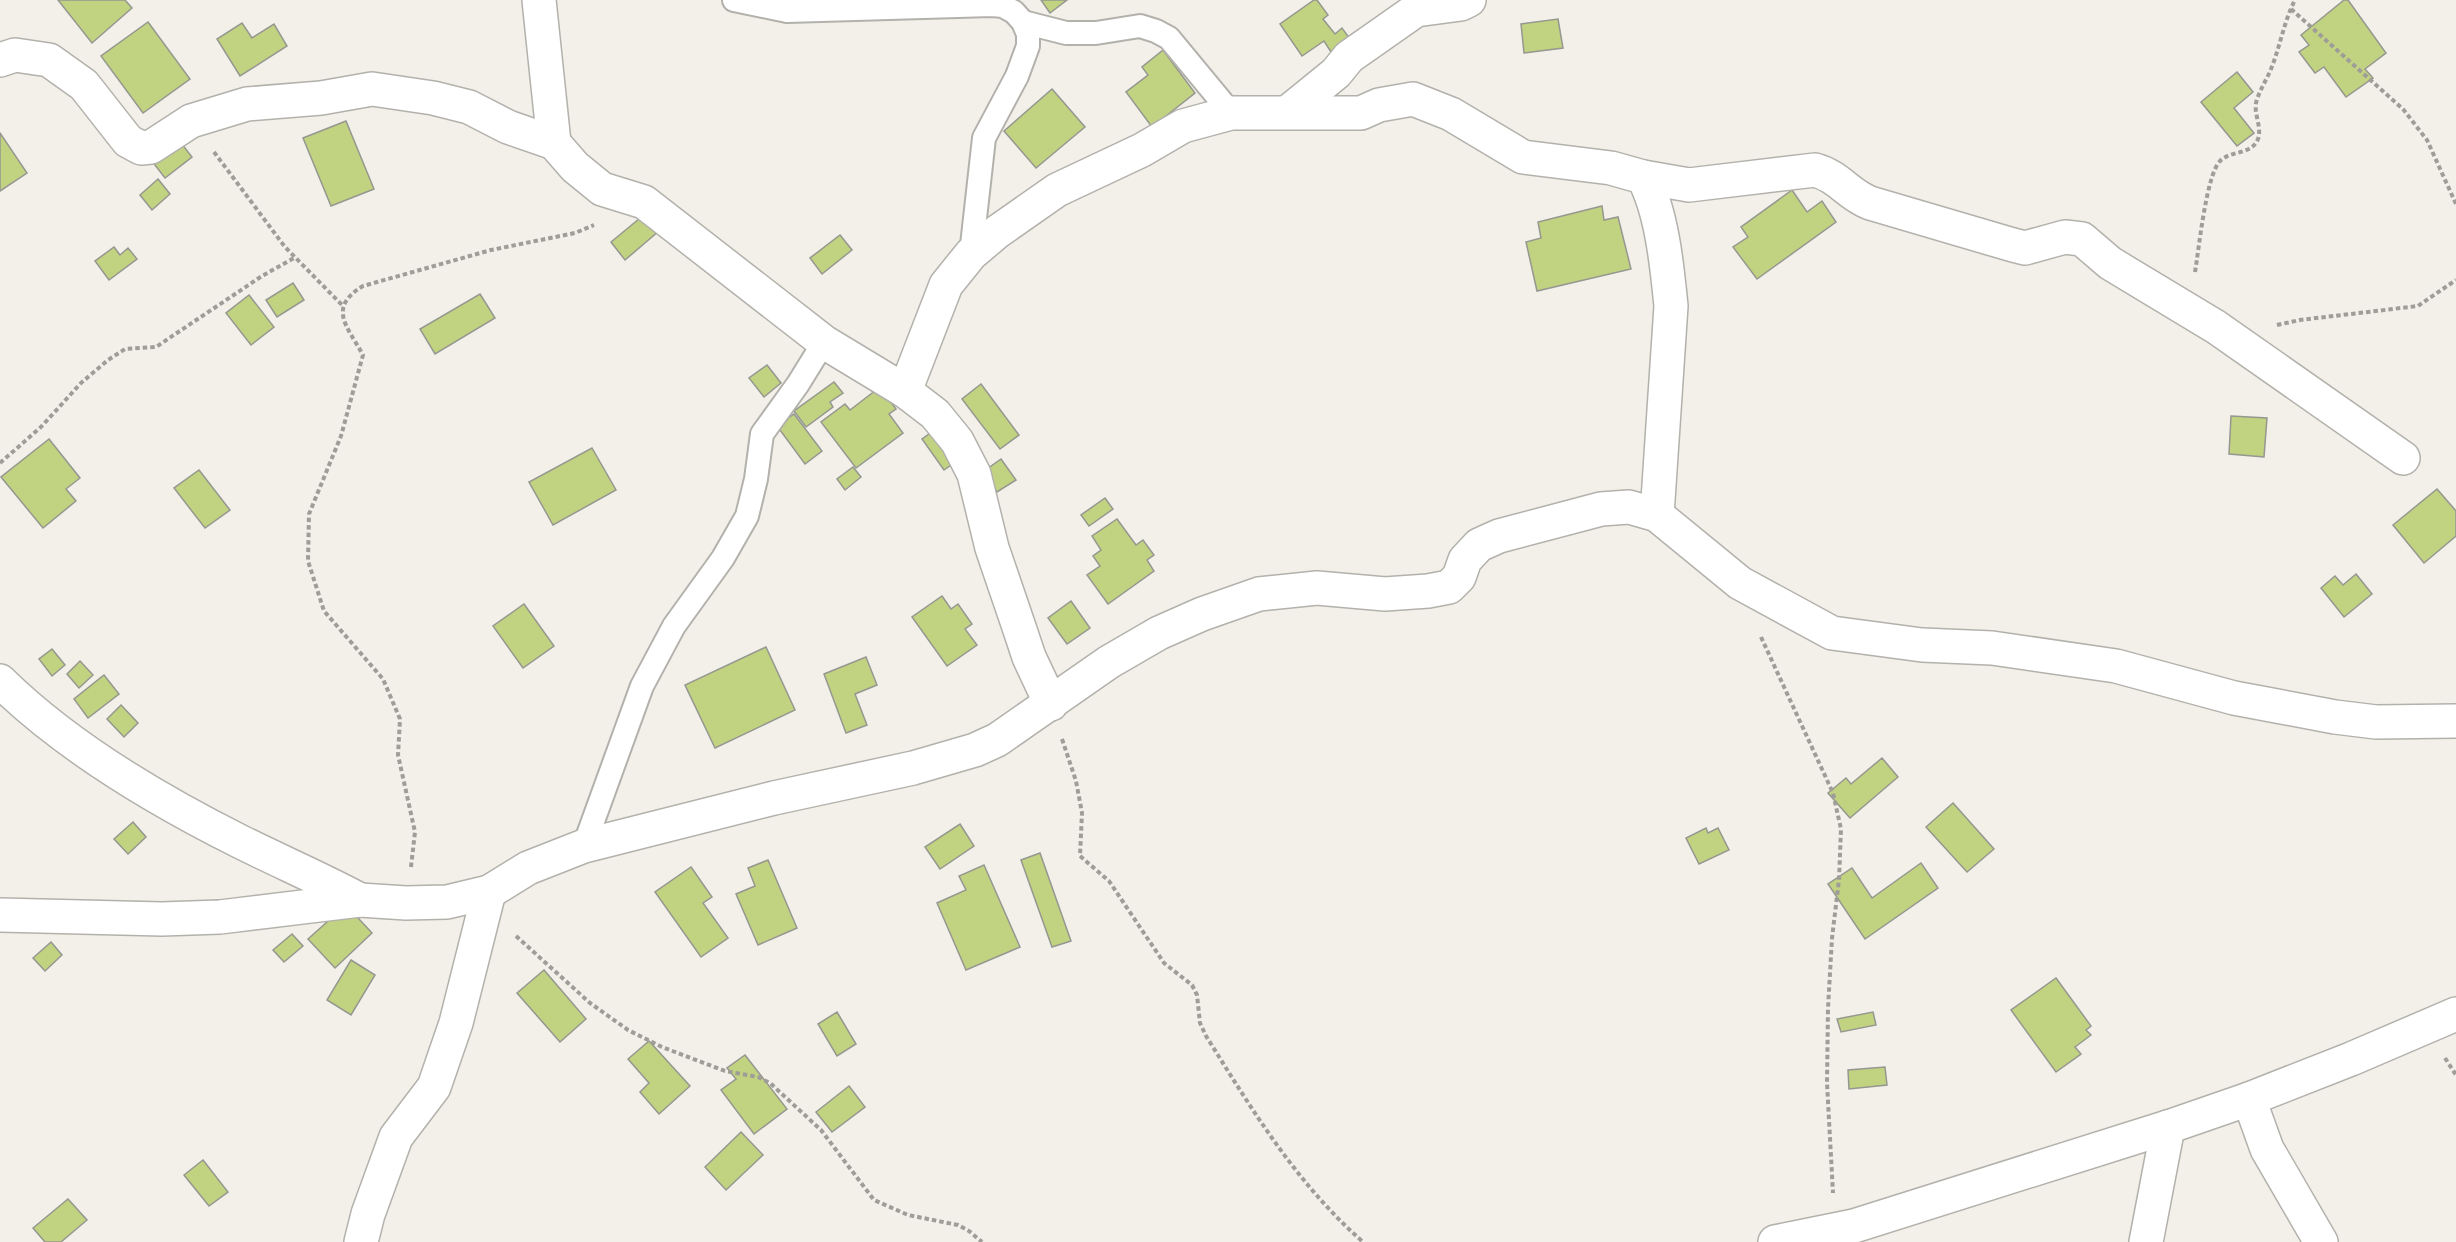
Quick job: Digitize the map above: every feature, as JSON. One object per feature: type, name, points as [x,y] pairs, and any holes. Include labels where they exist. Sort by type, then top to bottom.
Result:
[{"type":"street","points":[[539,0],[554,142]]},
{"type":"street","points":[[1288,112],[1336,73],[1349,57],[1416,10],[1461,4],[1469,0]]},
{"type":"street","points":[[0,60],[15,55],[49,60],[84,85],[128,141],[141,148],[152,147],[191,121],[247,104],[321,99],[372,89],[433,98],[469,107],[508,127],[554,142],[575,167],[602,189],[645,202],[824,342],[905,391],[934,414],[957,441],[974,474],[992,548],[1023,639],[1051,704]]},
{"type":"street","points":[[905,391],[946,285],[971,254],[997,232],[1057,190],[1142,150],[1183,126],[1231,113],[1361,113],[1379,105],[1413,99],[1451,114],[1523,156],[1611,168],[1643,177],[1689,185],[1815,170],[1830,174],[1859,199],[2013,245],[2025,248],[2065,237],[2082,239],[2116,268],[2229,335],[2403,458]]},
{"type":"street","points":[[1643,177],[1652,193],[1668,273],[1671,306],[1657,515]]},
{"type":"street","points":[[0,915],[162,919],[220,917],[360,900],[406,903],[447,902],[489,892],[528,868],[584,846],[774,798],[914,768],[975,750],[997,740],[1109,662],[1159,633],[1202,614],[1259,594],[1317,588],[1385,594],[1449,587],[1460,577],[1465,560],[1479,545],[1498,536],[1602,509],[1629,507],[1657,515],[1740,583],[1832,633],[1922,645],[1992,648],[2116,666],[2234,698],[2345,718],[2376,722],[2456,721]]},
{"type":"street","points":[[0,681],[16,697],[63,734],[150,794],[243,843],[360,900]]},
{"type":"street","points":[[362,1242],[368,1214],[396,1137],[434,1087],[456,1023],[489,892]]},
{"type":"street","points":[[1774,1242],[1854,1226],[2249,1099],[2456,1014]]},
{"type":"street","points":[[2249,1099],[2267,1149],[2321,1242]]},
{"type":"street","points":[[2146,1242],[2168,1126]]},
{"type":"lane","points":[[734,0],[787,11],[1003,6],[1023,22],[1066,33],[1096,33],[1140,26],[1169,38],[1231,113]]},
{"type":"lane","points":[[971,254],[984,138],[1017,76],[1028,46],[1028,33],[1023,22]]},
{"type":"lane","points":[[584,846],[642,686],[674,626],[723,558],[747,516],[756,479],[762,434],[798,384],[824,342]]},
{"type":"path","points":[[2188,309],[2212,176],[2221,160],[2227,155],[2248,150],[2255,145],[2259,136],[2255,110],[2258,96],[2271,70],[2290,9],[2295,0]]},
{"type":"path","points":[[2290,9],[2403,109],[2427,140],[2456,204]]},
{"type":"path","points":[[191,121],[294,258],[342,305]]},
{"type":"path","points":[[406,903],[416,832],[398,755],[400,719],[383,679],[324,611],[308,561],[309,514],[341,436],[363,355],[341,315],[342,305],[349,294],[363,286],[481,253],[575,233],[595,224]]},
{"type":"path","points":[[0,464],[41,427],[81,383],[108,360],[125,349],[156,347],[262,276],[294,258]]},
{"type":"path","points":[[2229,335],[2300,320],[2418,306],[2456,280]]},
{"type":"path","points":[[1759,633],[1833,793],[1841,829],[1839,880],[1832,938],[1827,1073],[1834,1230]]},
{"type":"path","points":[[1051,704],[1076,781],[1082,813],[1080,856],[1109,880],[1164,963],[1192,985],[1197,995],[1200,1023],[1206,1036],[1256,1115],[1318,1199],[1363,1242]]},
{"type":"path","points":[[489,892],[518,940],[590,1003],[628,1030],[662,1047],[725,1071],[758,1077],[770,1083],[821,1131],[874,1200],[908,1215],[958,1225],[982,1242]]},
{"type":"building","points":[[58,0],[125,0],[132,8],[92,43]]},
{"type":"building","points":[[1041,0],[1067,0],[1050,13]]},
{"type":"building","points":[[1317,0],[1328,15],[1323,19],[1335,34],[1342,28],[1350,39],[1331,52],[1324,41],[1302,56],[1280,24]]},
{"type":"building","points":[[2344,0],[2348,0],[2386,53],[2365,69],[2373,78],[2346,97],[2324,67],[2315,73],[2299,52],[2309,45],[2301,35]]},
{"type":"building","points":[[1558,19],[1563,48],[1524,53],[1521,24]]},
{"type":"building","points":[[148,22],[190,79],[143,113],[101,56]]},
{"type":"building","points":[[242,23],[252,38],[274,24],[287,46],[240,76],[217,39]]},
{"type":"building","points":[[1163,50],[1195,93],[1152,127],[1126,92],[1148,75],[1142,67]]},
{"type":"building","points":[[2237,72],[2253,92],[2234,108],[2254,133],[2237,146],[2201,102]]},
{"type":"building","points":[[1052,89],[1085,127],[1036,168],[1004,131]]},
{"type":"building","points":[[346,121],[374,189],[331,206],[303,138]]},
{"type":"building","points":[[0,133],[27,173],[0,191]]},
{"type":"building","points":[[178,139],[192,157],[165,178],[151,160]]},
{"type":"building","points":[[158,179],[170,194],[152,210],[140,195]]},
{"type":"building","points":[[1792,190],[1807,212],[1822,201],[1836,222],[1757,279],[1733,247],[1748,237],[1741,227]]},
{"type":"building","points":[[1602,206],[1604,220],[1618,217],[1631,269],[1537,291],[1526,242],[1541,238],[1538,222]]},
{"type":"building","points":[[645,214],[659,231],[625,260],[611,242]]},
{"type":"building","points":[[840,235],[852,250],[822,274],[810,258]]},
{"type":"building","points":[[114,247],[120,255],[128,248],[137,259],[109,280],[95,261]]},
{"type":"building","points":[[293,283],[304,300],[277,317],[266,300]]},
{"type":"building","points":[[480,294],[495,318],[435,354],[420,329]]},
{"type":"building","points":[[249,295],[274,327],[251,345],[226,313]]},
{"type":"building","points":[[767,365],[781,383],[764,397],[749,378]]},
{"type":"building","points":[[834,382],[843,393],[830,402],[833,407],[806,427],[794,411]]},
{"type":"building","points":[[981,384],[1019,435],[1000,449],[962,399]]},
{"type":"building","points":[[880,387],[896,409],[889,414],[903,433],[856,468],[821,422],[845,404],[850,410]]},
{"type":"building","points":[[794,414],[822,451],[805,464],[777,426]]},
{"type":"building","points":[[2231,416],[2267,418],[2264,457],[2229,454]]},
{"type":"building","points":[[939,427],[961,458],[944,470],[922,439]]},
{"type":"building","points":[[49,439],[80,478],[66,489],[76,501],[43,528],[1,477]]},
{"type":"building","points":[[592,448],[616,490],[553,525],[529,482]]},
{"type":"building","points":[[1001,459],[1016,480],[997,492],[983,472]]},
{"type":"building","points":[[853,467],[861,477],[845,490],[837,479]]},
{"type":"building","points":[[199,470],[230,510],[205,528],[174,488]]},
{"type":"building","points":[[2437,489],[2456,511],[2456,536],[2424,563],[2393,525]]},
{"type":"building","points":[[1105,498],[1113,509],[1089,526],[1081,515]]},
{"type":"building","points":[[1117,519],[1136,545],[1143,540],[1154,555],[1147,560],[1154,571],[1108,604],[1087,575],[1100,566],[1093,556],[1101,550],[1092,536]]},
{"type":"building","points":[[2356,574],[2372,594],[2344,617],[2321,588],[2335,576],[2343,585]]},
{"type":"building","points":[[942,596],[951,609],[958,604],[972,624],[965,629],[977,645],[947,666],[912,617]]},
{"type":"building","points":[[1071,601],[1090,628],[1067,644],[1048,618]]},
{"type":"building","points":[[524,604],[554,646],[523,668],[493,626]]},
{"type":"building","points":[[766,647],[795,710],[715,748],[685,685]]},
{"type":"building","points":[[52,649],[65,665],[52,676],[39,659]]},
{"type":"building","points":[[866,657],[877,685],[855,694],[867,725],[846,733],[824,674]]},
{"type":"building","points":[[80,661],[93,675],[79,688],[67,674]]},
{"type":"building","points":[[104,675],[119,694],[88,718],[74,699]]},
{"type":"building","points":[[121,705],[138,723],[124,737],[107,719]]},
{"type":"building","points":[[1882,758],[1898,777],[1850,818],[1828,793],[1846,778],[1851,784]]},
{"type":"building","points":[[1953,803],[1994,849],[1967,872],[1926,827]]},
{"type":"building","points":[[133,822],[146,837],[128,854],[114,839]]},
{"type":"building","points":[[960,824],[974,846],[940,869],[925,847]]},
{"type":"building","points":[[1706,828],[1708,833],[1718,828],[1729,850],[1699,864],[1686,838]]},
{"type":"building","points":[[1040,853],[1071,941],[1052,947],[1021,860]]},
{"type":"building","points":[[768,860],[797,928],[758,945],[736,894],[755,886],[748,868]]},
{"type":"building","points":[[1921,863],[1938,888],[1865,939],[1828,884],[1852,868],[1872,898]]},
{"type":"building","points":[[984,865],[1020,947],[966,970],[937,903],[966,890],[959,876]]},
{"type":"building","points":[[691,867],[712,897],[703,903],[728,938],[701,957],[655,892]]},
{"type":"building","points":[[346,905],[372,933],[335,968],[308,939]]},
{"type":"building","points":[[292,934],[303,946],[284,962],[273,950]]},
{"type":"building","points":[[51,942],[62,955],[45,971],[33,958]]},
{"type":"building","points":[[351,960],[375,975],[351,1015],[327,1000]]},
{"type":"building","points":[[544,970],[586,1019],[560,1042],[517,993]]},
{"type":"building","points":[[2056,978],[2091,1026],[2086,1030],[2091,1035],[2075,1047],[2081,1054],[2056,1072],[2011,1010]]},
{"type":"building","points":[[837,1012],[856,1044],[837,1056],[818,1024]]},
{"type":"building","points":[[1873,1012],[1876,1025],[1841,1032],[1837,1019]]},
{"type":"building","points":[[649,1041],[690,1086],[659,1114],[640,1092],[649,1083],[628,1059]]},
{"type":"building","points":[[745,1055],[787,1109],[754,1134],[721,1090],[736,1079],[727,1068]]},
{"type":"building","points":[[1885,1067],[1887,1085],[1849,1089],[1848,1070]]},
{"type":"building","points":[[849,1086],[865,1107],[832,1132],[816,1112]]},
{"type":"building","points":[[741,1132],[763,1155],[726,1190],[705,1167]]},
{"type":"building","points":[[203,1160],[228,1192],[209,1206],[184,1175]]},
{"type":"building","points":[[68,1199],[87,1220],[61,1242],[45,1242],[33,1228]]}]
